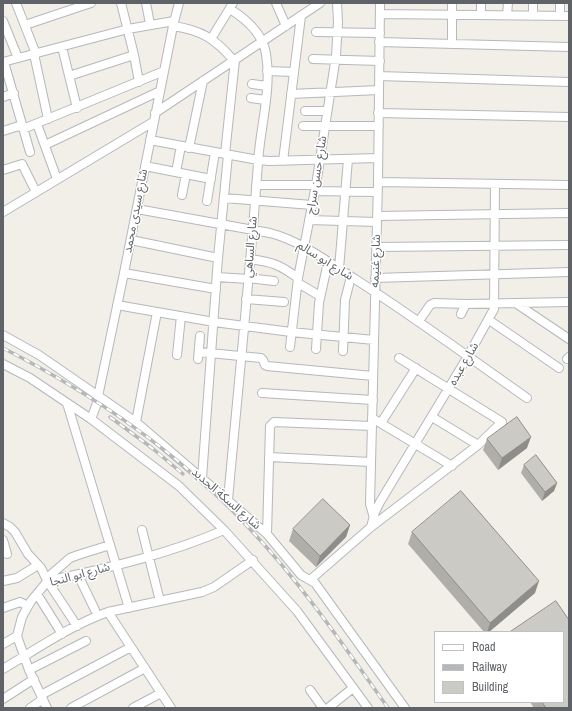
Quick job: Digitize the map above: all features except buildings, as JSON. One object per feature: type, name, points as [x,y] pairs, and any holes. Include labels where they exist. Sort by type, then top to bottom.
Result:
[{"type":"street","points":[[16,3],[35,54],[48,119]]},
{"type":"street","points":[[25,25],[91,3]]},
{"type":"street","points":[[121,3],[139,82]]},
{"type":"street","points":[[146,3],[150,24]]},
{"type":"street","name":"شارع سيدى محمد","points":[[91,419],[98,395],[118,305],[153,122],[179,3]]},
{"type":"street","points":[[276,3],[286,26]]},
{"type":"street","name":"شارع حسن سراج","points":[[290,347],[298,280],[315,188],[335,59],[338,32],[337,3]]},
{"type":"street","name":"شارع غنيمه","points":[[374,518],[370,504],[374,292],[376,278],[378,182],[380,3]]},
{"type":"street","points":[[452,3],[452,44]]},
{"type":"street","points":[[481,3],[481,15]]},
{"type":"street","points":[[507,15],[508,3]]},
{"type":"street","points":[[533,16],[534,3]]},
{"type":"street","points":[[560,3],[560,16]]},
{"type":"street","points":[[155,113],[317,4]]},
{"type":"street","points":[[211,38],[231,6]]},
{"type":"street","name":"شارع الساهي","points":[[228,500],[258,160],[267,86],[266,55],[262,42],[249,23],[231,6]]},
{"type":"street","points":[[380,14],[569,16]]},
{"type":"street","points":[[283,161],[301,16]]},
{"type":"street","points":[[3,21],[18,58]]},
{"type":"street","points":[[30,152],[4,62],[128,29],[150,24],[174,23],[211,38],[234,60],[202,478]]},
{"type":"street","points":[[316,32],[380,33]]},
{"type":"street","points":[[379,42],[569,47]]},
{"type":"street","points":[[62,46],[77,108]]},
{"type":"street","points":[[69,76],[134,55]]},
{"type":"street","points":[[313,59],[380,61]]},
{"type":"street","points":[[3,131],[38,124],[164,71]]},
{"type":"street","points":[[267,71],[294,72]]},
{"type":"street","points":[[379,76],[569,82]]},
{"type":"street","points":[[176,172],[185,147],[203,81]]},
{"type":"street","points":[[252,84],[267,86]]},
{"type":"street","points":[[291,94],[379,90]]},
{"type":"street","points":[[45,145],[160,91]]},
{"type":"street","points":[[3,97],[14,93]]},
{"type":"street","points":[[251,98],[265,100]]},
{"type":"street","points":[[305,111],[327,111]]},
{"type":"street","points":[[378,113],[569,117]]},
{"type":"street","points":[[3,212],[153,122]]},
{"type":"street","points":[[38,124],[57,179]]},
{"type":"street","points":[[303,126],[378,126]]},
{"type":"street","points":[[150,140],[258,160],[283,161],[378,158]]},
{"type":"street","points":[[207,201],[215,152]]},
{"type":"street","points":[[339,269],[348,158]]},
{"type":"street","points":[[3,170],[22,164],[36,192]]},
{"type":"street","points":[[145,166],[211,179]]},
{"type":"street","points":[[182,195],[186,174]]},
{"type":"street","points":[[378,182],[569,185]]},
{"type":"street","name":"شارع عبده","points":[[371,526],[380,502],[449,389],[494,309],[495,184]]},
{"type":"street","points":[[256,185],[315,188],[346,192],[377,192]]},
{"type":"street","points":[[224,198],[312,205]]},
{"type":"street","name":"شارع ابو سالم","points":[[137,209],[282,236],[328,262],[419,321],[527,398]]},
{"type":"street","points":[[309,220],[343,221],[495,214],[569,213]]},
{"type":"street","points":[[131,240],[218,258]]},
{"type":"street","points":[[376,247],[569,245]]},
{"type":"street","points":[[250,259],[274,262],[285,268],[298,280],[320,296]]},
{"type":"street","points":[[316,349],[320,296],[328,262]]},
{"type":"street","points":[[376,278],[569,272]]},
{"type":"street","points":[[124,273],[216,289]]},
{"type":"street","points":[[217,277],[274,281]]},
{"type":"street","points":[[343,351],[345,300],[351,277]]},
{"type":"street","points":[[246,299],[284,302]]},
{"type":"street","points":[[419,321],[431,304],[517,304],[569,302]]},
{"type":"street","points":[[461,314],[466,304]]},
{"type":"street","points":[[517,304],[568,336]]},
{"type":"street","points":[[118,305],[214,322],[317,335],[374,340]]},
{"type":"street","points":[[136,422],[157,312]]},
{"type":"street","points":[[177,355],[181,316]]},
{"type":"street","points":[[489,320],[559,368]]},
{"type":"street","name":"شارع السكة الحديد","points":[[3,335],[40,355],[136,422],[267,534],[301,576],[315,583],[405,708]]},
{"type":"street","points":[[200,336],[199,356],[211,354],[261,358],[267,366],[373,376]]},
{"type":"street","points":[[310,580],[371,526],[452,466],[478,445],[502,422],[399,358]]},
{"type":"street","name":"شارع السكة الحديد","points":[[3,364],[30,378],[91,419],[179,486],[253,560],[297,611],[368,708]]},
{"type":"street","points":[[381,423],[416,368]]},
{"type":"street","points":[[262,393],[373,400]]},
{"type":"street","points":[[67,403],[129,608]]},
{"type":"street","points":[[432,417],[478,445]]},
{"type":"street","points":[[267,534],[270,426],[274,422],[381,423],[452,466]]},
{"type":"street","points":[[269,457],[371,462]]},
{"type":"street","points":[[3,523],[15,532],[28,554],[38,565],[77,626]]},
{"type":"street","points":[[142,530],[160,602]]},
{"type":"street","name":"شارع ابو النجا","points":[[17,636],[18,628],[28,606],[48,580],[78,575],[148,556],[191,543],[224,530]]},
{"type":"street","points":[[3,540],[7,554]]},
{"type":"street","points":[[48,580],[64,563],[78,555],[110,545]]},
{"type":"street","points":[[3,669],[62,634],[108,612],[202,592],[214,587],[253,560]]},
{"type":"street","points":[[3,581],[17,578],[38,565]]},
{"type":"street","points":[[78,575],[95,610]]},
{"type":"street","points":[[37,594],[62,634]]},
{"type":"street","points":[[3,608],[20,602],[28,606]]},
{"type":"street","points":[[108,612],[171,708]]},
{"type":"street","points":[[3,644],[17,636],[29,670],[47,708]]},
{"type":"street","points":[[29,670],[86,641]]},
{"type":"street","points":[[30,708],[42,697],[131,647]]},
{"type":"street","points":[[71,708],[145,668]]},
{"type":"street","points":[[3,699],[34,680]]},
{"type":"street","points":[[328,708],[354,688]]},
{"type":"street","points":[[310,690],[323,708]]},
{"type":"street","points":[[133,708],[161,693]]},
{"type":"railway","points":[[3,348],[71,386],[134,427],[193,474],[222,500],[268,549],[304,593],[388,708]]},
{"type":"railway","points":[[110,417],[152,448],[183,474]]}]
